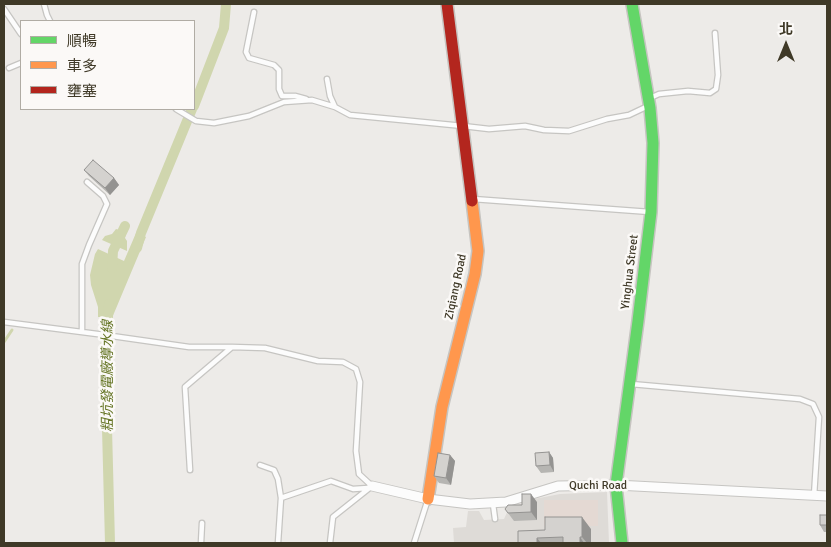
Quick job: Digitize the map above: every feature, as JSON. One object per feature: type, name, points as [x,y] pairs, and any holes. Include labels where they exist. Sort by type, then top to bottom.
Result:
[{"type":"street","name":"Ziqiang Road","points":[[428,499],[442,407],[475,274],[478,251],[447,4]]},
{"type":"street","name":"Yinghua Street","points":[[622,543],[616,485],[651,212],[652,143],[649,102],[632,4]]},
{"type":"street","name":"Quchi Road","points":[[371,487],[428,499],[470,504],[506,502],[558,486],[616,485],[827,496]]},
{"type":"lane","points":[[4,4],[4,8],[20,32]]},
{"type":"lane","points":[[44,4],[46,15],[49,20]]},
{"type":"lane","points":[[254,12],[246,52],[248,58],[274,65],[279,70],[279,89],[282,96],[295,96],[312,100],[335,107],[350,115],[489,129],[525,126],[544,130],[570,130],[607,118],[629,115],[659,94],[688,91],[710,93],[716,89],[718,75],[715,33]]},
{"type":"lane","points":[[9,68],[20,63]]},
{"type":"lane","points":[[327,79],[330,96],[335,107]]},
{"type":"lane","points":[[178,110],[196,121],[214,124],[249,116],[284,102],[312,100]]},
{"type":"lane","points":[[82,332],[82,264],[107,204],[103,196],[87,182]]},
{"type":"lane","points":[[472,198],[651,212]]},
{"type":"lane","points":[[4,322],[189,347],[265,348],[318,361],[343,362],[356,369],[360,382],[356,451],[359,474],[371,487]]},
{"type":"lane","points":[[190,470],[184,387],[232,347]]},
{"type":"lane","points":[[630,384],[800,399],[813,404],[819,417],[814,496]]},
{"type":"lane","points":[[260,465],[274,470],[278,479],[281,498],[278,543]]},
{"type":"lane","points":[[281,498],[330,481],[353,489],[371,487]]},
{"type":"lane","points":[[330,543],[333,517],[371,487]]},
{"type":"lane","name":"Ziqiang Road","points":[[414,543],[428,499]]},
{"type":"lane","points":[[493,504],[495,519]]},
{"type":"lane","points":[[201,543],[202,523]]},
{"type":"shaded area","points":[[116,229],[126,232],[127,251],[102,240]]},
{"type":"shaded area","points":[[136,233],[146,237],[112,318],[98,317],[98,307],[90,275],[95,254],[98,249],[124,261]]},
{"type":"shaded area","points":[[607,492],[609,543],[454,543],[453,528],[466,527],[468,511],[479,511],[484,520],[504,519],[509,508],[534,499],[560,494]]},
{"type":"shaded area","points":[[544,500],[598,500],[598,526],[544,526]]},
{"type":"building","points":[[93,160],[114,178],[105,188],[84,170]]},
{"type":"building","points":[[549,452],[550,465],[536,466],[535,453]]},
{"type":"building","points":[[438,453],[450,455],[446,478],[434,476]]},
{"type":"building","points":[[522,494],[531,494],[531,512],[508,513],[505,509],[508,505],[522,505]]},
{"type":"building","points":[[820,515],[827,515],[827,525],[820,525]]},
{"type":"building","points":[[545,517],[582,517],[582,537],[580,537],[580,543],[563,543],[563,537],[537,538],[537,543],[518,543],[518,531],[545,530]]},
{"type":"waterway","name":"粗坑發電廠導水線","points":[[195,103],[224,28],[226,4]]},
{"type":"waterway","name":"粗坑發電廠導水線","points":[[137,248],[141,233],[192,110]]},
{"type":"waterway","points":[[112,268],[113,251],[125,226]]},
{"type":"waterway","name":"粗坑發電廠導水線","points":[[109,304],[105,352],[110,543]]},
{"type":"waterway","points":[[4,342],[12,330]]},
{"type":"traffic: fast","points":[[622,543],[616,485],[651,212],[653,143],[650,108],[632,4]]},
{"type":"traffic: slow","points":[[428,499],[442,407],[475,274],[478,251],[472,201]]},
{"type":"traffic: jam","points":[[447,4],[472,201]]}]
